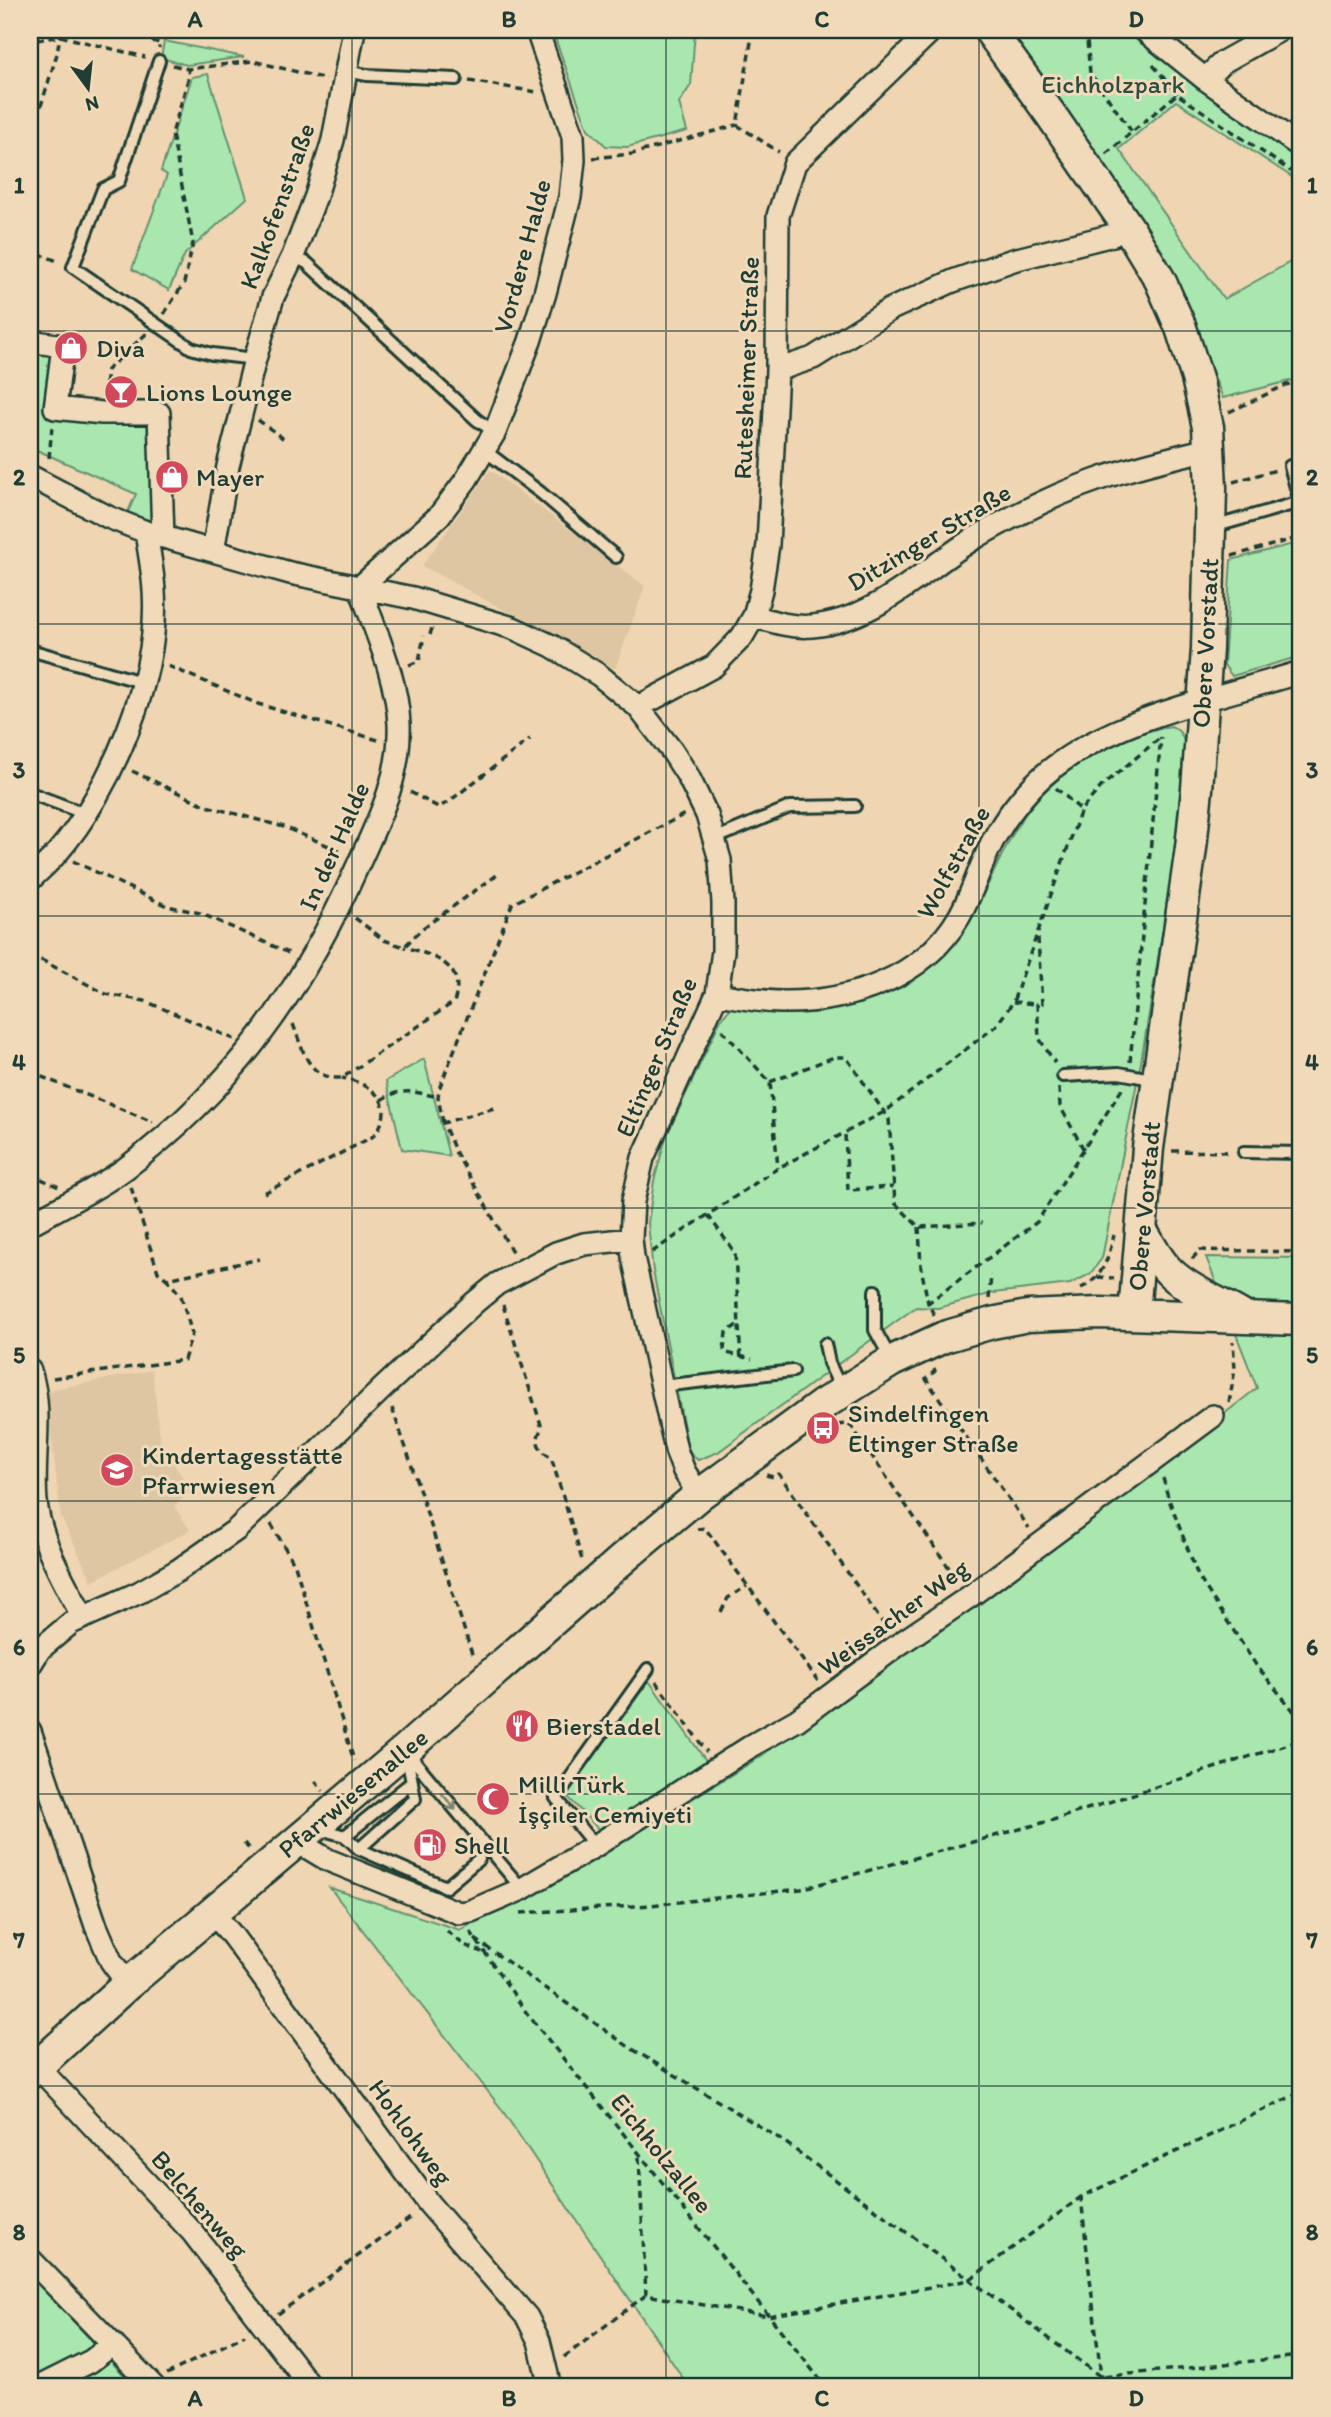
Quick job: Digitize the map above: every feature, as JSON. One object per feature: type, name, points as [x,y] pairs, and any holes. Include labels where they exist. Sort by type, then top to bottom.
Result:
[{"type":"main road","name":"Obere Vorstadt","points":[[989,30],[1051,115],[1160,280],[1181,328],[1206,416],[1211,488],[1203,702],[1191,848],[1143,1078],[1149,1148],[1134,1314]]},
{"type":"main road","points":[[1141,1230],[1165,1267],[1193,1290],[1212,1298],[1239,1327]]},
{"type":"main road","name":"Pfarrwiesenallee","points":[[33,2069],[218,1904],[405,1750],[688,1504],[751,1456],[892,1361],[933,1342],[992,1323],[1028,1316],[1134,1314],[1239,1327],[1301,1320]]},
{"type":"street","name":"Kalkofenstraße","points":[[213,551],[229,466],[254,359],[273,297],[293,256],[316,196],[333,140],[354,30]]},
{"type":"street","name":"Vordere Halde","points":[[360,587],[439,516],[466,480],[495,432],[545,293],[570,197],[574,160],[573,136],[539,30]]},
{"type":"street","name":"Rutesheimer Straße","points":[[638,707],[714,666],[742,637],[754,616],[768,545],[777,370],[779,216],[795,163],[932,30]]},
{"type":"street","points":[[1144,30],[1205,79],[1301,147]]},
{"type":"street","points":[[1205,79],[1223,62],[1280,30]]},
{"type":"street","points":[[777,370],[813,358],[891,309],[953,281],[1013,260],[1113,235],[1128,228]]},
{"type":"street","points":[[30,341],[63,346],[55,408],[102,413],[159,413],[154,592],[145,683],[114,763],[86,814],[57,853],[30,880]]},
{"type":"street","name":"Ditzinger Straße","points":[[754,616],[775,622],[813,626],[860,613],[889,597],[971,540],[1040,503],[1102,476],[1209,449]]},
{"type":"street","points":[[30,476],[108,517],[154,535],[289,573],[360,587]]},
{"type":"street","name":"In der Halde","points":[[30,1224],[124,1169],[212,1093],[279,1012],[340,906],[385,807],[393,783],[398,744],[398,707],[390,674],[360,587]]},
{"type":"street","name":"Eltinger Straße","points":[[360,587],[413,598],[513,628],[574,658],[638,707],[672,751],[703,805],[720,860],[723,951],[718,994],[643,1158],[634,1201],[632,1248],[676,1450],[684,1471],[688,1504]]},
{"type":"street","name":"Wolfstraße","points":[[718,994],[778,1002],[813,1001],[857,993],[890,980],[920,960],[942,939],[959,918],[996,835],[1024,797],[1043,777],[1076,751],[1139,722],[1301,672]]},
{"type":"street","points":[[30,1665],[40,1648],[59,1632],[83,1617],[140,1592],[177,1571],[236,1530],[384,1387],[497,1284],[556,1253],[584,1244],[632,1248]]},
{"type":"street","points":[[32,1376],[36,1503],[46,1539],[83,1617]]},
{"type":"street","name":"Weissacher Weg","points":[[307,1833],[308,1848],[328,1860],[459,1913],[471,1911],[522,1889],[797,1720],[1221,1413]]},
{"type":"street","points":[[30,1731],[96,1926],[111,1961],[128,1984]]},
{"type":"street","name":"Hohlohweg","points":[[218,1904],[231,1934],[429,2204],[527,2318],[535,2330],[548,2379]]},
{"type":"street","name":"Belchenweg","points":[[33,2069],[193,2233],[311,2387]]},
{"type":"street","points":[[30,2259],[152,2385]]},
{"type":"street","points":[[39,2387],[91,2361],[113,2344]]},
{"type":"lane","points":[[158,60],[119,181],[103,189],[73,267],[191,348],[212,354],[254,359]]},
{"type":"lane","points":[[346,77],[367,75],[456,79]]},
{"type":"lane","points":[[293,256],[307,263],[477,420],[495,432]]},
{"type":"lane","points":[[484,450],[541,493],[616,557]]},
{"type":"lane","points":[[1210,528],[1300,502],[1290,466]]},
{"type":"lane","points":[[30,650],[145,683]]},
{"type":"lane","points":[[30,793],[86,814]]},
{"type":"lane","points":[[714,839],[790,807],[855,806]]},
{"type":"lane","points":[[1060,1076],[1119,1073],[1143,1078]]},
{"type":"lane","points":[[1244,1152],[1301,1153]]},
{"type":"lane","points":[[875,1291],[876,1330],[892,1361]]},
{"type":"lane","points":[[825,1344],[833,1399]]},
{"type":"lane","points":[[662,1386],[793,1371]]},
{"type":"lane","points":[[595,1846],[556,1798],[648,1669]]},
{"type":"lane","points":[[359,1849],[415,1799],[405,1750]]},
{"type":"lane","points":[[405,1750],[522,1889]]},
{"type":"lane","points":[[345,1836],[412,1782]]},
{"type":"lane","points":[[307,1833],[345,1836],[359,1849],[446,1887],[480,1859]]},
{"type":"path","points":[[30,58],[40,30]]},
{"type":"path","points":[[30,141],[57,54],[61,30]]},
{"type":"path","points":[[153,30],[151,41],[160,43],[158,60]]},
{"type":"path","points":[[737,125],[753,30]]},
{"type":"path","points":[[1086,30],[1090,73],[1132,132]]},
{"type":"path","points":[[37,40],[60,36],[188,69],[253,61],[346,77]]},
{"type":"path","points":[[107,370],[156,324],[184,282],[194,243],[172,134],[189,76],[188,69]]},
{"type":"path","points":[[1160,73],[1177,94],[1301,178]]},
{"type":"path","points":[[456,79],[539,92],[557,91]]},
{"type":"path","points":[[1112,149],[1177,94]]},
{"type":"path","points":[[574,160],[632,154],[737,125],[795,163]]},
{"type":"path","points":[[30,256],[32,251],[73,267]]},
{"type":"path","points":[[1234,410],[1301,380]]},
{"type":"path","points":[[49,458],[55,408]]},
{"type":"path","points":[[242,409],[284,439]]},
{"type":"path","points":[[1211,488],[1268,472]]},
{"type":"path","points":[[1209,562],[1301,537]]},
{"type":"path","points":[[390,674],[419,661],[424,636]]},
{"type":"path","points":[[149,660],[170,666],[258,705],[398,744]]},
{"type":"path","points":[[632,1248],[648,1254],[660,1248],[778,1168],[886,1111],[996,1026],[1013,1002],[1081,810],[1102,786],[1161,737],[1132,1024],[1143,1078],[1111,1109],[1037,1222],[928,1303]]},
{"type":"path","points":[[393,783],[438,807],[447,803],[530,739]]},
{"type":"path","points":[[114,763],[207,806],[284,827],[361,860]]},
{"type":"path","points":[[1043,777],[1081,810]]},
{"type":"path","points":[[522,1269],[462,1165],[443,1123],[438,1097],[512,904],[703,805]]},
{"type":"path","points":[[57,853],[167,906],[200,913],[309,962]]},
{"type":"path","points":[[404,947],[423,928],[497,875]]},
{"type":"path","points":[[340,906],[384,940],[436,957],[457,978],[458,990],[454,1002],[342,1078]]},
{"type":"path","points":[[1013,1002],[1042,1005],[1038,936]]},
{"type":"path","points":[[30,954],[106,993],[145,1001],[210,1027],[249,1049]]},
{"type":"path","points":[[1037,1004],[1039,1038],[1057,1065],[1060,1076],[1060,1106],[1084,1150]]},
{"type":"path","points":[[264,1194],[372,1137],[382,1126],[384,1110],[375,1091],[358,1081],[331,1079],[309,1066],[291,1019],[279,1012]]},
{"type":"path","points":[[708,1016],[770,1082],[778,1168]]},
{"type":"path","points":[[770,1082],[834,1057],[846,1056],[886,1111],[890,1119],[895,1203],[919,1227],[935,1371],[926,1379],[1040,1544]]},
{"type":"path","points":[[30,1072],[145,1117],[170,1132]]},
{"type":"path","points":[[381,1100],[399,1091],[438,1097]]},
{"type":"path","points":[[443,1123],[495,1108]]},
{"type":"path","points":[[845,1135],[848,1190],[893,1187]]},
{"type":"path","points":[[1149,1148],[1180,1152],[1244,1152]]},
{"type":"path","points":[[32,1376],[184,1360],[192,1334],[181,1296],[158,1272],[139,1207],[124,1169]]},
{"type":"path","points":[[30,1174],[53,1183],[76,1199]]},
{"type":"path","points":[[708,1215],[735,1253],[741,1357]]},
{"type":"path","points":[[919,1227],[982,1223]]},
{"type":"path","points":[[1176,1277],[1200,1250],[1301,1252]]},
{"type":"path","points":[[167,1279],[260,1259]]},
{"type":"path","points":[[990,1301],[991,1275]]},
{"type":"path","points":[[497,1284],[542,1428],[537,1442],[541,1452],[551,1457],[584,1569]]},
{"type":"path","points":[[738,1325],[726,1333],[723,1345],[727,1353],[754,1360]]},
{"type":"path","points":[[1221,1413],[1235,1369],[1239,1327]]},
{"type":"path","points":[[384,1387],[475,1662]]},
{"type":"path","points":[[833,1399],[837,1426],[847,1424],[852,1427],[969,1597]]},
{"type":"path","points":[[751,1456],[764,1475],[773,1477],[779,1474],[898,1645]]},
{"type":"path","points":[[1161,1471],[1198,1576],[1256,1664],[1301,1720]]},
{"type":"path","points":[[688,1504],[688,1528],[705,1528],[830,1697]]},
{"type":"path","points":[[260,1508],[295,1565],[355,1766]]},
{"type":"path","points":[[721,1612],[728,1598],[747,1586]]},
{"type":"path","points":[[648,1669],[718,1768]]},
{"type":"path","points":[[517,1913],[651,1905],[801,1889],[1053,1820],[1301,1740]]},
{"type":"path","points":[[315,1782],[324,1793]]},
{"type":"path","name":"Eichholzallee","points":[[826,2387],[526,2012],[475,1938],[629,2047],[782,2140],[969,2280]]},
{"type":"path","points":[[646,2295],[768,2316],[969,2280],[1081,2197],[1301,2092]]},
{"type":"path","points":[[639,2155],[646,2295]]},
{"type":"path","points":[[1081,2197],[1101,2377]]},
{"type":"path","points":[[152,2385],[264,2325],[429,2204]]},
{"type":"path","points":[[969,2280],[1101,2377]]},
{"type":"path","points":[[548,2379],[646,2295]]},
{"type":"path","points":[[1087,2387],[1101,2377],[1301,2356]]},
{"type":"shaded area","points":[[490,470],[645,586],[615,669],[422,566]]},
{"type":"shaded area","name":"Kindertagesstätte Pfarrwiesen","points":[[152,1370],[161,1445],[191,1490],[174,1506],[190,1530],[92,1581],[61,1517],[46,1391]]},
{"type":"green space","points":[[554,30],[695,30],[691,85],[679,103],[687,131],[627,147],[606,146],[588,129]]},
{"type":"green space","name":"Eichholzpark","points":[[1010,30],[1130,30],[1194,81],[1301,155],[1301,183],[1176,101],[1119,149],[1224,299],[1301,256],[1301,378],[1223,398],[1170,272],[1073,120]]},
{"type":"green space","points":[[164,41],[244,57],[187,65],[161,58]]},
{"type":"green space","points":[[208,74],[247,198],[185,254],[169,290],[132,269],[167,175],[161,171],[192,77]]},
{"type":"green space","points":[[30,341],[63,346],[55,408],[159,413],[167,525],[127,514],[136,494],[30,447]]},
{"type":"green space","points":[[1301,542],[1301,656],[1232,676],[1224,665],[1231,560]]},
{"type":"green space","points":[[1171,726],[1182,735],[1185,750],[1171,880],[1141,1062],[1102,1258],[1090,1274],[1070,1284],[993,1293],[938,1308],[916,1307],[718,1452],[698,1460],[688,1448],[653,1271],[648,1223],[654,1181],[666,1137],[720,1021],[732,1006],[784,1014],[811,1013],[862,1003],[907,982],[946,949],[963,928],[1024,816],[1053,784],[1070,770],[1109,747],[1129,738]]},
{"type":"green space","points":[[424,1059],[449,1156],[402,1149],[386,1081]]},
{"type":"green space","points":[[1206,1257],[1301,1258],[1301,2387],[689,2387],[500,2107],[330,1888],[460,1930],[632,1836],[760,1757],[880,1668],[1072,1534],[1257,1388]]},
{"type":"green space","points":[[649,1681],[707,1762],[602,1833],[566,1795]]},
{"type":"green space","points":[[30,2275],[135,2387],[30,2387]]},
{"type":"place","name":"Diva","points":[[71,348]]},
{"type":"place","name":"Lions Lounge","points":[[121,392]]},
{"type":"place","name":"Mayer","points":[[172,477]]},
{"type":"place","name":"Sindelfingen Eltinger Straße","points":[[823,1428]]},
{"type":"place","name":"Kindertagesstätte Pfarrwiesen","points":[[117,1470]]},
{"type":"place","name":"Bierstadel","points":[[522,1726]]},
{"type":"place","name":"Milli Türk İşçiler Cemiyeti","points":[[493,1799]]},
{"type":"place","name":"Shell","points":[[430,1845]]}]
